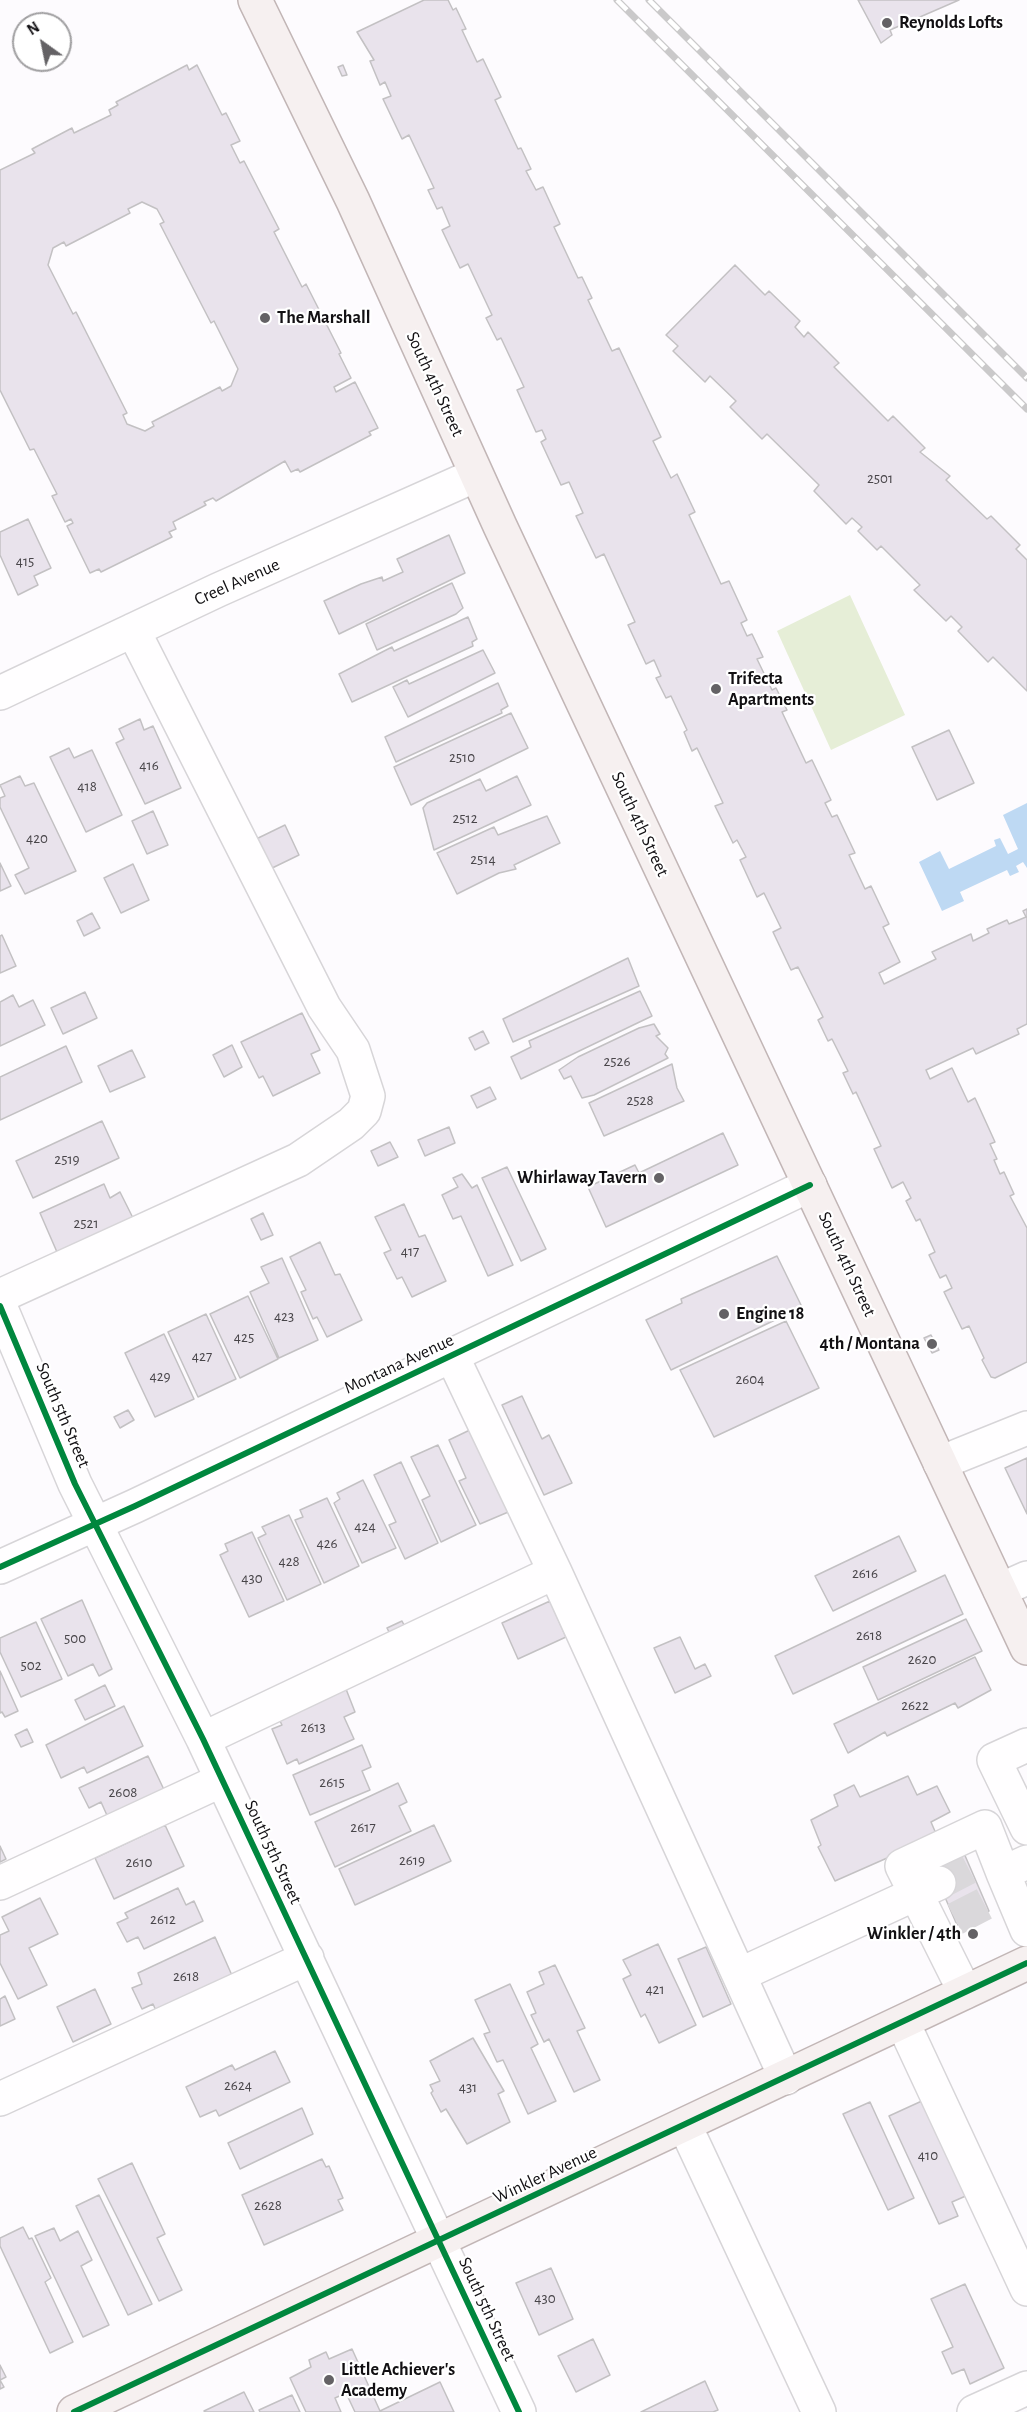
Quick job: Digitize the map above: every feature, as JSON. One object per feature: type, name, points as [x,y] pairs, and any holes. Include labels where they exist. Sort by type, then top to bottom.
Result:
[{"type":"main road","name":"South 4th Street","points":[[255,0],[353,201],[476,475],[940,1463],[1013,1584],[1027,1648]]},
{"type":"main road","name":"Winkler Avenue","points":[[74,2412],[1027,1963]]},
{"type":"street","name":"Creel Avenue","points":[[0,693],[133,630],[476,475]]},
{"type":"street","points":[[0,1296],[298,1160],[351,1124],[364,1111],[368,1096],[364,1078],[352,1050],[324,1007],[133,630]]},
{"type":"street","name":"Montana Avenue","points":[[0,1567],[452,1356],[810,1185]]},
{"type":"street","name":"South 5th Street","points":[[0,1306],[94,1523],[203,1739],[519,2412]]},
{"type":"street","points":[[452,1356],[555,1572],[786,2078]]},
{"type":"street","points":[[940,1463],[1027,1428]]},
{"type":"street","points":[[203,1739],[555,1572]]},
{"type":"street","points":[[1027,1745],[994,1760],[1027,1828]]},
{"type":"street","points":[[0,1883],[222,1780]]},
{"type":"street","points":[[965,1992],[945,1924],[927,1888],[902,1866],[985,1827],[998,1876],[1027,1930]]},
{"type":"street","points":[[739,1975],[927,1888]]},
{"type":"street","points":[[0,2099],[307,1958]]},
{"type":"street","points":[[903,2023],[1027,2289]]},
{"type":"street","points":[[685,2126],[819,2412]]},
{"type":"street","points":[[974,2412],[1027,2388]]},
{"type":"green space","points":[[850,595],[905,715],[831,750],[777,631]]},
{"type":"water","points":[[1027,803],[1027,868],[1023,862],[1016,866],[1019,872],[1010,876],[1007,870],[960,892],[964,901],[942,911],[919,862],[940,851],[949,869],[996,846],[994,840],[1000,838],[1008,854],[1018,849],[1003,815]]},
{"type":"building","name":"Trifecta Apartments","points":[[424,0],[448,0],[453,10],[456,8],[466,29],[462,30],[477,62],[483,59],[501,97],[495,100],[518,149],[521,148],[531,169],[526,171],[536,190],[543,187],[560,224],[554,227],[578,278],[582,277],[592,298],[588,300],[612,351],[619,348],[661,437],[653,441],[671,478],[677,474],[695,512],[689,515],[721,584],[729,581],[747,620],[741,623],[747,636],[752,634],[763,657],[757,659],[772,690],[776,688],[787,710],[782,712],[806,763],[812,760],[831,800],[825,803],[832,817],[837,815],[855,853],[849,855],[865,889],[871,886],[889,924],[883,927],[900,962],[879,973],[884,984],[936,959],[932,952],[971,934],[973,941],[989,933],[987,929],[1007,920],[1009,924],[1026,917],[1023,911],[1027,909],[1027,1024],[1017,1029],[1019,1034],[976,1054],[973,1048],[926,1070],[930,1079],[952,1068],[968,1102],[975,1098],[995,1142],[990,1144],[997,1159],[994,1160],[1000,1174],[1004,1172],[1014,1194],[1010,1196],[1027,1228],[1027,1362],[995,1378],[991,1377],[982,1360],[984,1358],[969,1326],[962,1329],[944,1292],[952,1288],[946,1275],[940,1278],[929,1255],[935,1252],[920,1219],[916,1221],[906,1201],[911,1198],[903,1182],[892,1188],[874,1149],[881,1146],[856,1092],[853,1094],[843,1073],[848,1071],[832,1039],[828,1041],[818,1020],[823,1017],[798,967],[791,970],[773,932],[781,928],[764,893],[757,897],[740,860],[746,857],[737,840],[733,843],[715,806],[723,803],[697,748],[692,751],[684,732],[687,730],[671,696],[666,698],[656,678],[661,676],[654,660],[646,664],[628,625],[635,622],[604,554],[596,558],[576,516],[583,513],[569,482],[561,485],[541,442],[546,439],[542,430],[536,432],[517,390],[524,387],[501,338],[497,340],[486,318],[492,315],[468,264],[460,268],[442,230],[450,226],[442,207],[437,209],[428,190],[434,188],[409,135],[402,139],[383,99],[391,96],[385,82],[380,85],[370,61],[374,60],[357,32]]},
{"type":"building","name":"Reynolds Lofts","points":[[858,0],[959,0],[890,30],[892,35],[881,43]]},
{"type":"building","name":"The Marshall","points":[[187,65],[189,70],[197,65],[222,115],[226,113],[240,141],[231,145],[240,163],[244,161],[279,229],[274,232],[302,287],[306,284],[341,353],[339,354],[351,378],[334,387],[336,392],[355,382],[378,428],[369,432],[371,435],[300,472],[298,469],[291,472],[285,461],[216,501],[213,498],[204,502],[206,505],[173,522],[176,529],[169,532],[172,537],[101,572],[99,569],[90,573],[67,526],[73,523],[71,519],[65,522],[52,496],[57,494],[34,449],[30,450],[0,390],[0,170],[35,153],[32,149],[72,128],[74,133],[111,115],[109,110],[118,105],[116,102]],"holes":[[[142,202],[157,209],[164,222],[160,224],[211,323],[214,321],[238,369],[231,386],[222,391],[220,387],[152,422],[154,426],[145,431],[127,424],[123,415],[127,413],[76,312],[73,314],[48,265],[53,248],[64,242],[66,246],[130,213],[128,209]]]},
{"type":"building","points":[[343,65],[347,75],[342,76],[338,67]]},
{"type":"building","points":[[735,265],[765,295],[769,291],[800,321],[795,327],[804,337],[808,332],[839,363],[834,367],[888,421],[893,416],[925,448],[920,452],[950,476],[946,480],[987,519],[991,516],[1020,545],[1016,549],[1027,560],[1027,691],[993,657],[988,662],[958,631],[962,627],[951,616],[946,621],[914,590],[920,585],[881,546],[877,550],[858,531],[862,527],[852,518],[846,524],[814,491],[819,485],[767,434],[762,439],[730,407],[736,401],[710,376],[705,382],[673,351],[678,346],[666,335]]},
{"type":"building","points":[[28,519],[51,568],[34,576],[38,585],[18,595],[0,555],[0,532]]},
{"type":"building","points":[[449,535],[465,573],[339,634],[324,601],[361,584],[382,577],[383,581],[403,572],[397,559]]},
{"type":"building","points":[[452,583],[463,608],[456,614],[377,650],[366,624]]},
{"type":"building","points":[[468,617],[477,639],[472,642],[473,646],[352,702],[339,674],[392,647],[394,651]]},
{"type":"building","points":[[483,650],[495,673],[408,717],[393,687],[407,680],[409,684]]},
{"type":"building","points":[[498,683],[508,706],[501,710],[502,713],[396,762],[385,737]]},
{"type":"building","points":[[511,713],[528,748],[411,805],[394,767]]},
{"type":"building","points":[[140,719],[144,730],[153,726],[181,788],[145,804],[116,743],[124,739],[119,729]]},
{"type":"building","points":[[949,730],[974,783],[937,800],[912,747]]},
{"type":"building","points":[[69,748],[74,758],[92,750],[122,815],[86,832],[50,757]]},
{"type":"building","points":[[20,776],[25,786],[34,783],[76,871],[25,894],[15,875],[29,868],[0,807],[0,798],[5,796],[0,785]]},
{"type":"building","points":[[517,776],[531,805],[434,850],[423,808],[427,803],[480,779],[486,791]]},
{"type":"building","points":[[153,811],[168,845],[147,854],[132,821]]},
{"type":"building","points":[[547,816],[560,843],[514,865],[516,869],[499,873],[457,894],[437,853],[494,827],[498,835]]},
{"type":"building","points":[[285,825],[299,855],[264,872],[250,842]]},
{"type":"building","points":[[0,863],[11,886],[0,891]]},
{"type":"building","points":[[133,864],[149,900],[121,913],[104,878]]},
{"type":"building","points":[[92,913],[100,928],[84,936],[77,921]]},
{"type":"building","points":[[2,935],[16,966],[0,973],[0,936]]},
{"type":"building","points":[[628,958],[639,986],[513,1042],[503,1019]]},
{"type":"building","points":[[640,991],[652,1016],[521,1079],[511,1057],[531,1047],[529,1041]]},
{"type":"building","points":[[85,992],[97,1018],[63,1034],[51,1008]]},
{"type":"building","points":[[13,995],[19,1007],[33,1000],[45,1025],[0,1046],[0,1002]]},
{"type":"building","points":[[302,1013],[320,1050],[311,1054],[320,1073],[273,1096],[263,1076],[259,1078],[241,1042]]},
{"type":"building","points":[[654,1024],[660,1034],[656,1036],[668,1048],[665,1054],[668,1058],[594,1095],[582,1098],[571,1076],[564,1079],[559,1070],[578,1057],[639,1028]]},
{"type":"building","points":[[483,1031],[489,1043],[475,1050],[469,1038]]},
{"type":"building","points":[[232,1045],[242,1067],[224,1077],[213,1055]]},
{"type":"building","points":[[66,1046],[82,1082],[0,1120],[0,1077]]},
{"type":"building","points":[[132,1050],[145,1077],[110,1092],[98,1066]]},
{"type":"building","points":[[672,1064],[677,1088],[684,1101],[604,1136],[589,1103]]},
{"type":"building","points":[[490,1087],[496,1099],[477,1108],[471,1096]]},
{"type":"building","points":[[102,1121],[119,1158],[33,1198],[16,1161]]},
{"type":"building","points":[[449,1127],[455,1143],[425,1156],[418,1140]]},
{"type":"building","name":"Whirlaway Tavern","points":[[723,1133],[738,1165],[606,1227],[588,1187],[635,1165],[639,1173]]},
{"type":"building","points":[[390,1142],[398,1157],[378,1166],[371,1151]]},
{"type":"building","points":[[507,1167],[546,1249],[521,1261],[482,1178]]},
{"type":"building","points":[[462,1174],[472,1188],[477,1185],[513,1265],[488,1276],[461,1216],[453,1219],[442,1195],[458,1187],[453,1178]]},
{"type":"building","points":[[104,1184],[110,1198],[120,1192],[134,1220],[60,1259],[40,1213]]},
{"type":"building","points":[[404,1204],[419,1237],[425,1235],[446,1281],[412,1297],[402,1277],[397,1279],[384,1253],[391,1250],[375,1217]]},
{"type":"building","points":[[263,1213],[273,1235],[261,1240],[251,1219]]},
{"type":"building","points":[[320,1242],[335,1275],[340,1274],[362,1320],[327,1337],[317,1317],[313,1319],[301,1292],[306,1290],[290,1257]]},
{"type":"building","name":"Engine 18","points":[[777,1256],[802,1307],[671,1370],[646,1320],[682,1303],[681,1299]]},
{"type":"building","points":[[282,1258],[318,1340],[279,1358],[250,1292],[269,1283],[261,1267]]},
{"type":"building","points":[[248,1296],[278,1359],[240,1378],[210,1314]]},
{"type":"building","points":[[206,1314],[236,1379],[198,1397],[168,1332]]},
{"type":"building","points":[[786,1321],[819,1388],[714,1437],[680,1370]]},
{"type":"building","points":[[164,1334],[194,1399],[155,1417],[125,1353]]},
{"type":"building","name":"4th / Montana","points":[[931,1335],[939,1350],[932,1353],[924,1338]]},
{"type":"building","points":[[522,1396],[542,1439],[549,1435],[572,1483],[544,1495],[502,1405]]},
{"type":"building","points":[[128,1410],[134,1420],[120,1428],[114,1417]]},
{"type":"building","points":[[474,1428],[513,1510],[480,1524],[459,1481],[466,1478],[449,1440]]},
{"type":"building","points":[[438,1445],[476,1525],[441,1542],[422,1500],[430,1496],[411,1457]]},
{"type":"building","points":[[1027,1458],[1027,1514],[1005,1468]]},
{"type":"building","points":[[401,1462],[438,1543],[405,1559],[389,1525],[396,1522],[374,1475]]},
{"type":"building","points":[[363,1480],[396,1548],[362,1563],[334,1503],[340,1499],[337,1493]]},
{"type":"building","points":[[327,1498],[359,1566],[324,1583],[295,1520],[303,1517],[300,1510]]},
{"type":"building","points":[[289,1515],[321,1584],[287,1600],[258,1538],[266,1534],[262,1527]]},
{"type":"building","points":[[252,1532],[284,1601],[249,1617],[220,1555],[228,1551],[225,1544]]},
{"type":"building","points":[[899,1536],[916,1571],[833,1611],[815,1576]]},
{"type":"building","points":[[945,1575],[963,1614],[793,1694],[775,1656]]},
{"type":"building","points":[[82,1600],[112,1669],[99,1676],[93,1664],[68,1676],[41,1619]]},
{"type":"building","points":[[550,1601],[566,1637],[518,1659],[502,1623]]},
{"type":"building","points":[[966,1619],[982,1651],[878,1700],[863,1667]]},
{"type":"building","points":[[402,1621],[407,1631],[392,1638],[387,1628]]},
{"type":"building","points":[[36,1622],[62,1679],[21,1697],[0,1652],[0,1638]]},
{"type":"building","points":[[680,1637],[695,1669],[705,1664],[711,1676],[675,1693],[654,1648]]},
{"type":"building","points":[[975,1657],[991,1690],[958,1708],[955,1703],[887,1736],[885,1732],[848,1753],[834,1724]]},
{"type":"building","points":[[0,1671],[18,1711],[5,1717],[2,1712],[0,1713]]},
{"type":"building","points":[[105,1685],[115,1706],[85,1720],[75,1700]]},
{"type":"building","points":[[346,1689],[355,1712],[344,1717],[354,1739],[299,1764],[297,1759],[287,1764],[272,1729],[282,1725],[279,1719]]},
{"type":"building","points":[[124,1706],[143,1746],[87,1773],[84,1767],[61,1778],[46,1745]]},
{"type":"building","points":[[27,1729],[33,1742],[21,1747],[15,1735]]},
{"type":"building","points":[[362,1745],[371,1767],[362,1771],[370,1790],[310,1815],[293,1775]]},
{"type":"building","points":[[148,1756],[167,1796],[110,1822],[101,1802],[89,1808],[79,1788]]},
{"type":"building","points":[[908,1776],[917,1795],[937,1786],[950,1812],[931,1822],[937,1836],[835,1881],[818,1847],[821,1845],[811,1820],[838,1806],[834,1795],[854,1785],[860,1797]]},
{"type":"building","points":[[398,1783],[407,1802],[399,1806],[411,1831],[335,1867],[315,1822]]},
{"type":"building","points":[[165,1825],[184,1866],[114,1899],[95,1858]]},
{"type":"building","points":[[434,1825],[451,1861],[355,1905],[339,1869]]},
{"type":"building","points":[[960,1844],[989,1911],[957,1925],[928,1858]]},
{"type":"building","points":[[0,1846],[6,1859],[0,1862]]},
{"type":"building","points":[[178,1888],[186,1905],[194,1901],[203,1921],[144,1949],[138,1937],[127,1942],[117,1923],[128,1918],[125,1913]]},
{"type":"building","points":[[40,1898],[58,1934],[29,1948],[47,1985],[18,1999],[0,1963],[0,1935],[9,1931],[2,1917]]},
{"type":"building","points":[[215,1937],[234,1980],[158,2015],[153,2004],[142,2009],[132,1988],[142,1984],[138,1973]]},
{"type":"building","points":[[658,1944],[696,2025],[659,2043],[645,2014],[641,2017],[623,1979],[631,1975],[623,1960]]},
{"type":"building","points":[[706,1947],[731,2004],[703,2017],[678,1959]]},
{"type":"building","points":[[555,1965],[585,2028],[577,2031],[600,2080],[574,2092],[549,2039],[544,2042],[531,2015],[536,2013],[527,1992],[544,1984],[539,1972]]},
{"type":"building","points":[[510,1984],[538,2044],[531,2048],[556,2101],[528,2114],[503,2060],[497,2062],[484,2034],[490,2032],[475,2000]]},
{"type":"building","points":[[95,1989],[111,2024],[73,2042],[57,2007]]},
{"type":"building","points":[[5,1996],[15,2019],[0,2026],[0,1999]]},
{"type":"building","points":[[473,2038],[504,2091],[498,2094],[510,2122],[467,2144],[446,2109],[441,2112],[431,2093],[433,2091],[430,2085],[440,2081],[430,2061]]},
{"type":"building","points":[[275,2051],[290,2082],[219,2116],[216,2110],[200,2117],[186,2087],[232,2065],[235,2070]]},
{"type":"building","points":[[924,2100],[968,2195],[952,2202],[958,2216],[939,2224],[889,2116]]},
{"type":"building","points":[[870,2102],[914,2198],[888,2210],[843,2114]]},
{"type":"building","points":[[302,2108],[313,2134],[240,2169],[228,2143]]},
{"type":"building","points":[[322,2159],[326,2167],[329,2166],[343,2198],[338,2200],[343,2210],[264,2245],[242,2195]]},
{"type":"building","points":[[132,2163],[165,2234],[157,2238],[182,2290],[159,2301],[98,2179]]},
{"type":"building","points":[[99,2195],[152,2304],[128,2315],[76,2206]]},
{"type":"building","points":[[23,2227],[29,2239],[32,2238],[51,2278],[45,2282],[73,2342],[50,2353],[0,2246],[0,2238]]},
{"type":"building","points":[[54,2228],[60,2241],[78,2231],[92,2260],[81,2266],[109,2325],[83,2337],[35,2236]]},
{"type":"building","points":[[551,2268],[573,2319],[539,2335],[516,2283]]},
{"type":"building","points":[[965,2284],[1004,2368],[970,2384],[964,2369],[952,2374],[942,2352],[953,2347],[931,2299]]},
{"type":"building","points":[[593,2339],[610,2375],[576,2392],[558,2356]]},
{"type":"building","name":"Little Achiever's Academy","points":[[352,2349],[380,2411],[440,2382],[454,2412],[355,2412],[346,2393],[335,2398],[341,2412],[306,2412],[290,2378],[311,2367],[309,2360],[326,2352],[329,2359]]},
{"type":"building","points":[[0,2365],[6,2377],[0,2380]]},
{"type":"building","points":[[705,2381],[718,2410],[713,2412],[641,2412]]},
{"type":"building","points":[[244,2392],[254,2412],[204,2411]]},
{"type":"building","points":[[292,2395],[300,2412],[260,2412],[259,2410]]},
{"type":"tunnel","points":[[939,1883],[970,1867]]},
{"type":"tunnel","points":[[955,1919],[986,1903]]},
{"type":"railway","points":[[617,0],[1027,409]]},
{"type":"railway","points":[[649,0],[1027,378]]},
{"type":"cycle path","points":[[0,1567],[135,1506],[810,1185]]},
{"type":"cycle path","points":[[0,1306],[75,1484],[203,1739],[519,2412]]},
{"type":"cycle path","points":[[74,2412],[1027,1963]]},
{"type":"place","name":"Reynolds Lofts","points":[[887,23]]},
{"type":"place","name":"The Marshall","points":[[265,318]]},
{"type":"place","name":"Trifecta Apartments","points":[[716,689]]},
{"type":"place","name":"Whirlaway Tavern","points":[[659,1178]]},
{"type":"place","name":"Engine 18","points":[[724,1314]]},
{"type":"place","name":"4th / Montana","points":[[932,1344]]},
{"type":"place","name":"Winkler / 4th","points":[[973,1934]]},
{"type":"place","name":"Little Achiever's Academy","points":[[329,2380]]}]
